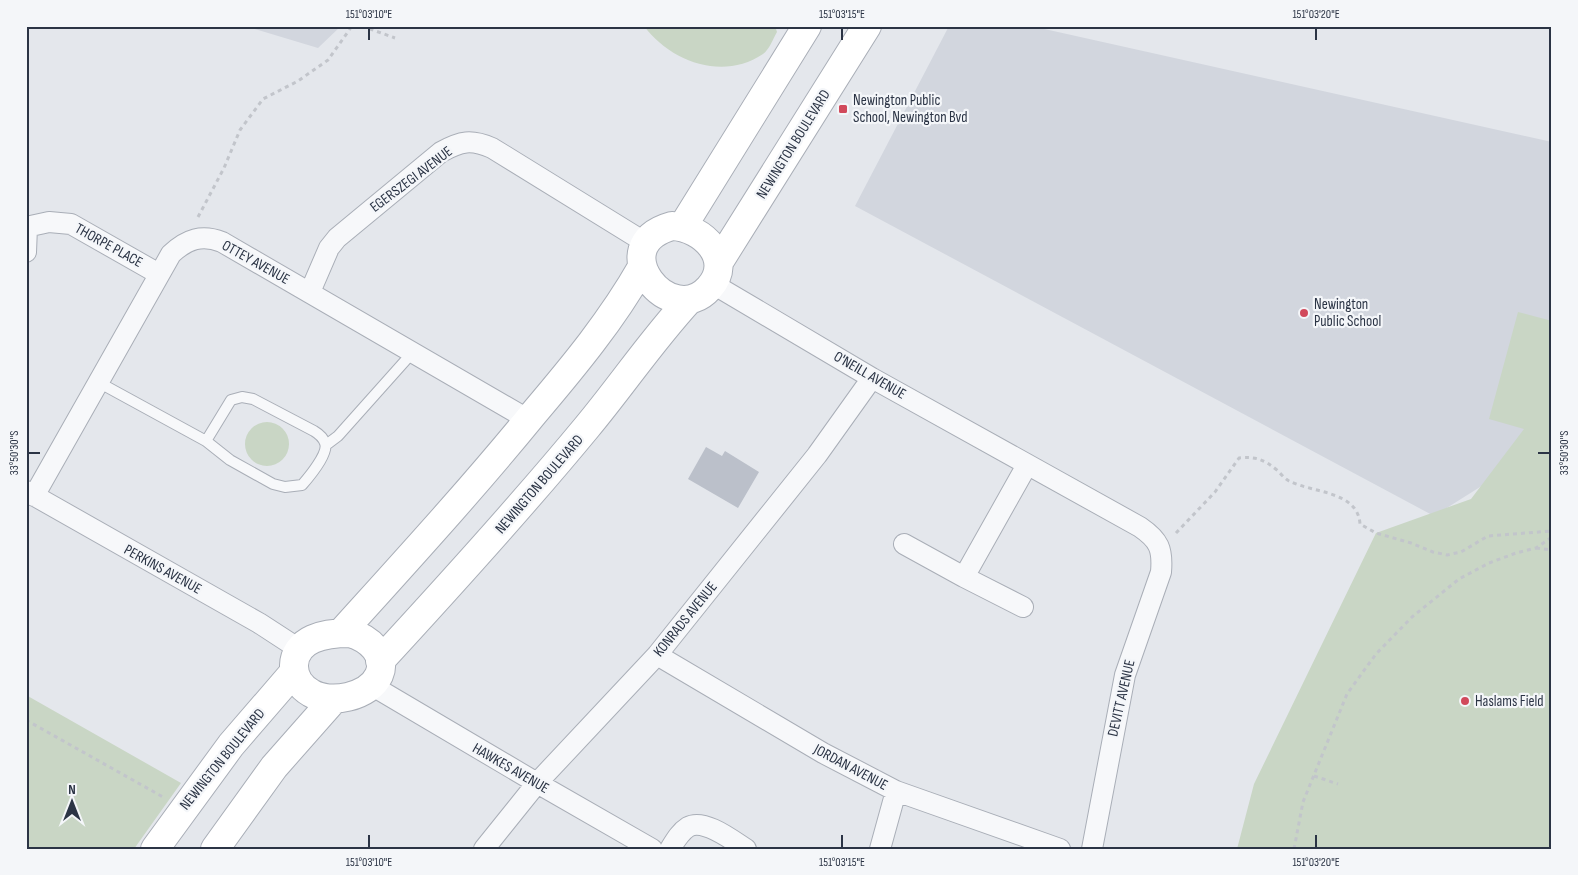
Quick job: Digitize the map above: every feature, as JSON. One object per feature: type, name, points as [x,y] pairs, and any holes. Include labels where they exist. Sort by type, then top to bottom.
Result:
[{"type":"street","points":[[683,226],[807,26]]},
{"type":"street","name":"NEWINGTON BOULEVARD","points":[[716,273],[867,26]]},
{"type":"street","name":"EGERSZEGI AVENUE","points":[[310,292],[329,248],[337,238],[442,152],[454,145],[467,142],[480,143],[492,148],[644,255]]},
{"type":"street","name":"THORPE PLACE","points":[[26,252],[27,227],[49,222],[71,224],[159,274]]},
{"type":"street","points":[[341,633],[460,502],[569,372],[624,299],[653,234],[662,228],[672,226],[683,226],[695,231],[706,239],[714,250],[716,273],[699,297],[689,300],[677,299],[665,295],[655,288],[647,278],[644,255]]},
{"type":"street","name":"OTTEY AVENUE","points":[[191,239],[202,237],[222,242],[529,420]]},
{"type":"street","points":[[30,494],[98,382],[171,254],[191,239]]},
{"type":"street","name":"O'NEILL AVENUE","points":[[716,273],[872,378],[1140,528],[1158,542],[1161,550]]},
{"type":"street","name":"NEWINGTON BOULEVARD","points":[[376,673],[588,426],[667,324],[689,300]]},
{"type":"street","name":"KONRADS AVENUE","points":[[484,849],[537,783],[656,655],[817,455],[872,378]]},
{"type":"street","points":[[964,577],[1027,465]]},
{"type":"street","name":"PERKINS AVENUE","points":[[30,494],[259,623],[296,661]]},
{"type":"street","points":[[904,544],[1023,607]]},
{"type":"street","name":"DEVITT AVENUE","points":[[1092,849],[1119,701],[1131,654],[1161,572],[1161,550]]},
{"type":"street","points":[[341,633],[350,633],[366,639],[374,646],[376,673],[350,696],[334,699],[311,694],[300,684],[296,661],[313,638],[341,633]]},
{"type":"street","name":"JORDAN AVENUE","points":[[656,655],[823,753],[896,791],[1060,849]]},
{"type":"street","name":"NEWINGTON BOULEVARD","points":[[155,849],[230,745],[296,661]]},
{"type":"street","name":"HAWKES AVENUE","points":[[376,673],[537,783],[652,849]]},
{"type":"street","points":[[215,849],[274,767],[334,699]]},
{"type":"street","points":[[880,849],[896,791]]},
{"type":"street","points":[[670,849],[680,834],[694,825],[709,827],[746,849]]},
{"type":"lane","points":[[326,444],[338,436],[412,352]]},
{"type":"lane","points":[[98,382],[206,441],[230,460],[273,484],[285,487],[302,485],[325,452],[326,444],[321,436],[314,431],[253,399],[242,397],[231,400],[206,441]]},
{"type":"path","points":[[191,239],[200,210],[224,168],[240,130],[263,99],[298,81],[328,60],[352,26]]},
{"type":"path","points":[[362,26],[395,38]]},
{"type":"path","points":[[1161,550],[1215,492],[1239,458],[1253,456],[1271,465],[1289,481],[1347,500],[1359,514],[1360,524],[1376,533],[1411,543],[1433,552],[1447,555],[1460,552],[1488,536],[1552,532]]},
{"type":"path","points":[[1294,849],[1303,802],[1347,694],[1376,654],[1412,616],[1459,578],[1488,563],[1536,548],[1552,537]]},
{"type":"path","points":[[1536,548],[1552,550]]},
{"type":"path","points":[[26,720],[183,808]]},
{"type":"path","points":[[1314,776],[1338,784]]},
{"type":"shaded area","points":[[245,26],[341,26],[318,48]]},
{"type":"shaded area","name":"Newington Public School","points":[[949,26],[1031,26],[1552,142],[1552,420],[1526,458],[1434,516],[855,206]]},
{"type":"green space","points":[[644,26],[775,26],[777,32],[763,54],[748,62],[731,66],[715,66],[699,64],[683,58],[655,39]]},
{"type":"green space","points":[[1518,312],[1552,321],[1552,849],[1237,849],[1254,784],[1376,533],[1471,499],[1524,429],[1489,419]]},
{"type":"green space","points":[[267,422],[279,426],[285,432],[289,444],[285,456],[279,462],[267,466],[255,462],[249,456],[245,444],[249,432],[255,426]]},
{"type":"green space","points":[[26,695],[181,783],[134,849],[26,849]]},
{"type":"building","points":[[706,447],[722,456],[725,451],[759,472],[738,508],[688,479]]},
{"type":"place","name":"Newington Public School, Newington Bvd","points":[[843,109]]},
{"type":"place","name":"Newington Public School","points":[[1304,313]]},
{"type":"place","name":"Haslams Field","points":[[1465,701]]}]
